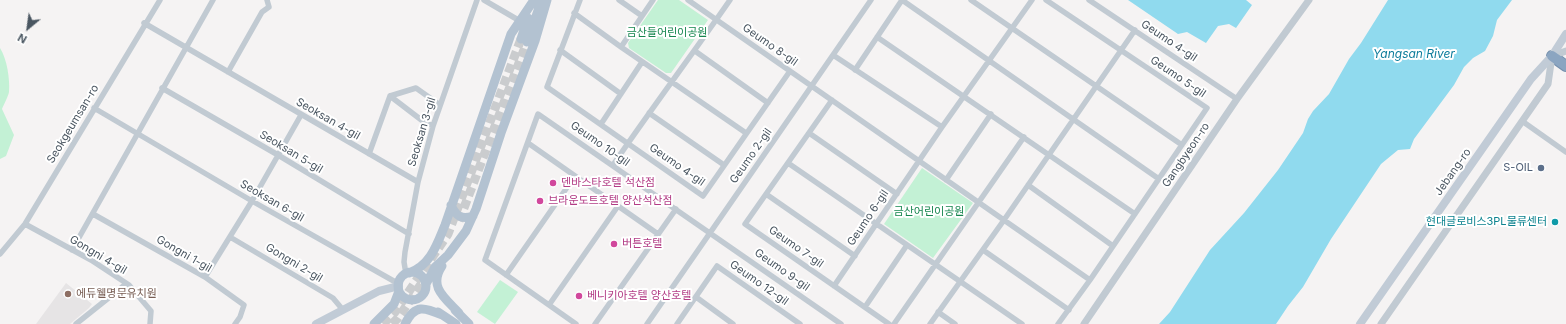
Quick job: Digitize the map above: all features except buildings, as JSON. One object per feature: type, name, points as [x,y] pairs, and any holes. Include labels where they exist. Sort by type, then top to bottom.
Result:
[{"type":"highway","points":[[1552,56],[1566,66]]},
{"type":"main road","points":[[376,324],[394,304],[402,276],[420,268],[430,257],[445,225],[511,34],[534,0]]},
{"type":"main road","points":[[534,0],[524,40],[542,0]]},
{"type":"main road","points":[[469,324],[442,295],[437,287],[437,274],[448,255],[466,231],[473,216],[548,0]]},
{"type":"main road","name":"Jebang-ro","points":[[1360,324],[1532,79],[1552,56],[1566,34]]},
{"type":"main road","points":[[451,205],[455,213],[460,217],[464,218],[473,216]]},
{"type":"main road","points":[[401,324],[408,310],[424,294],[426,285],[435,267],[448,255]]},
{"type":"main road","points":[[408,273],[418,274],[425,280],[426,285],[438,299],[459,312]]},
{"type":"main road","points":[[399,287],[405,298],[414,300],[418,299],[456,324]]},
{"type":"main road","points":[[316,324],[379,291],[399,287]]},
{"type":"main road","points":[[404,324],[410,315],[417,309],[425,309],[442,315]]},
{"type":"street","name":"Seokgeumsan-ro","points":[[0,254],[25,224],[144,23],[160,0]]},
{"type":"street","points":[[72,250],[213,0]]},
{"type":"street","points":[[228,72],[262,12],[269,7],[266,0]]},
{"type":"street","name":"Seoksan 3-gil","points":[[408,273],[404,257],[418,182],[433,126],[477,0]]},
{"type":"street","points":[[484,0],[520,21]]},
{"type":"street","name":"Geumo 4-gil","points":[[580,0],[547,87],[703,196],[790,71]]},
{"type":"street","points":[[619,0],[642,16]]},
{"type":"street","points":[[621,47],[653,0]]},
{"type":"street","name":"Geumo 8-gil","points":[[688,0],[812,86]]},
{"type":"street","points":[[613,165],[730,0]]},
{"type":"street","name":"Geumo 2-gil","points":[[647,324],[872,0]]},
{"type":"street","points":[[854,70],[902,0],[1159,179]]},
{"type":"street","points":[[971,0],[1182,145]]},
{"type":"street","points":[[920,161],[942,127],[1032,0]]},
{"type":"street","name":"Geumo 5-gil","points":[[1046,0],[1207,108],[1090,280]]},
{"type":"street","name":"Geumo 4-gil","points":[[1089,0],[1237,99]]},
{"type":"street","name":"Gangbyeon-ro","points":[[1084,324],[1237,99],[1309,0]]},
{"type":"street","points":[[574,13],[672,83],[746,133]]},
{"type":"street","name":"Seoksan 4-gil","points":[[144,23],[418,182]]},
{"type":"street","points":[[930,324],[1004,220],[1135,30]]},
{"type":"street","points":[[877,36],[1135,214]]},
{"type":"street","points":[[560,50],[621,94]]},
{"type":"street","points":[[695,51],[768,103]]},
{"type":"street","points":[[1380,324],[1548,84],[1552,56],[1566,51]]},
{"type":"street","points":[[833,55],[942,127]]},
{"type":"street","points":[[601,124],[642,62]]},
{"type":"street","points":[[812,86],[1090,280],[1058,324]]},
{"type":"street","name":"Seoksan 5-gil","points":[[162,88],[278,155],[409,234]]},
{"type":"street","points":[[390,96],[416,88],[440,105]]},
{"type":"street","points":[[390,96],[424,122],[433,126]]},
{"type":"street","points":[[368,154],[390,96]]},
{"type":"street","name":"Geumo 7-gil","points":[[832,100],[745,224],[889,324]]},
{"type":"street","name":"Seoksan 6-gil","points":[[94,108],[399,287]]},
{"type":"street","points":[[649,113],[724,165]]},
{"type":"street","name":"Geumo 10-gil","points":[[576,324],[485,260],[538,114],[710,233]]},
{"type":"street","points":[[946,180],[990,114]]},
{"type":"street","points":[[205,277],[252,201],[301,115]]},
{"type":"street","points":[[1522,121],[1566,152]]},
{"type":"street","points":[[809,133],[897,194]]},
{"type":"street","points":[[894,324],[1024,137]]},
{"type":"street","points":[[528,143],[658,234]]},
{"type":"street","name":"Geumo 6-gil","points":[[834,286],[920,161]]},
{"type":"street","points":[[788,164],[1022,324]]},
{"type":"street","points":[[506,275],[575,176]]},
{"type":"street","points":[[1028,185],[1113,246]]},
{"type":"street","points":[[766,194],[855,256]]},
{"type":"street","points":[[549,305],[618,206]]},
{"type":"street","points":[[595,324],[676,209]]},
{"type":"street","name":"Gongni 1-gil","points":[[93,214],[205,277],[244,305],[240,317],[235,324]]},
{"type":"street","name":"Gongni 4-gil","points":[[25,224],[91,260],[126,284],[76,324]]},
{"type":"street","name":"Geumo 9-gil","points":[[710,233],[841,324]]},
{"type":"street","name":"Gongni 2-gil","points":[[230,237],[333,298],[343,310]]},
{"type":"street","points":[[865,307],[907,245]]},
{"type":"street","points":[[983,250],[1069,310]]},
{"type":"street","name":"Geumo 12-gil","points":[[677,324],[718,266],[800,324]]},
{"type":"street","points":[[126,284],[129,285],[151,311],[149,323]]},
{"type":"street","points":[[696,297],[734,324]]},
{"type":"street","points":[[938,312],[955,324]]},
{"type":"shaded area","name":"에듀웰명문유치원","points":[[66,283],[92,304],[70,324],[36,324]]},
{"type":"green space","name":"금산들어린이공원","points":[[658,0],[679,0],[708,20],[671,73],[666,73],[629,48],[628,43]]},
{"type":"green space","points":[[0,48],[6,63],[9,87],[9,92],[2,109],[14,135],[6,156],[0,159]]},
{"type":"green space","name":"금산어린이공원","points":[[922,168],[973,203],[933,258],[884,224]]},
{"type":"green space","points":[[500,280],[518,292],[495,324],[477,312]]},
{"type":"water","points":[[1128,0],[1246,0],[1252,5],[1236,28],[1229,24],[1218,26],[1206,43],[1187,32],[1178,34]]},
{"type":"water","name":"Yangsan River","points":[[1388,0],[1512,0],[1497,20],[1493,36],[1485,51],[1473,58],[1464,67],[1454,85],[1414,139],[1410,149],[1398,150],[1381,164],[1331,239],[1303,287],[1276,324],[1159,324],[1170,312],[1210,250],[1244,213],[1278,170],[1303,133],[1308,119],[1313,111],[1329,94],[1349,59]]},
{"type":"tunnel","points":[[383,324],[395,312],[448,234],[521,39]]},
{"type":"tunnel","points":[[459,221],[527,42]]},
{"type":"tunnel","points":[[392,324],[398,318],[424,280]]},
{"type":"place","name":"S-OIL","points":[[1541,168]]},
{"type":"place","name":"덴바스타호텔 석산점","points":[[553,183]]},
{"type":"place","name":"브라운도트호텔 양산석산점","points":[[540,201]]},
{"type":"place","name":"현대글로비스3PL물류센터","points":[[1555,222]]},
{"type":"place","name":"버튼호텔","points":[[614,244]]},
{"type":"place","name":"에듀웰명문유치원","points":[[68,294]]},
{"type":"place","name":"베니키아호텔 양산호텔","points":[[579,296]]}]
